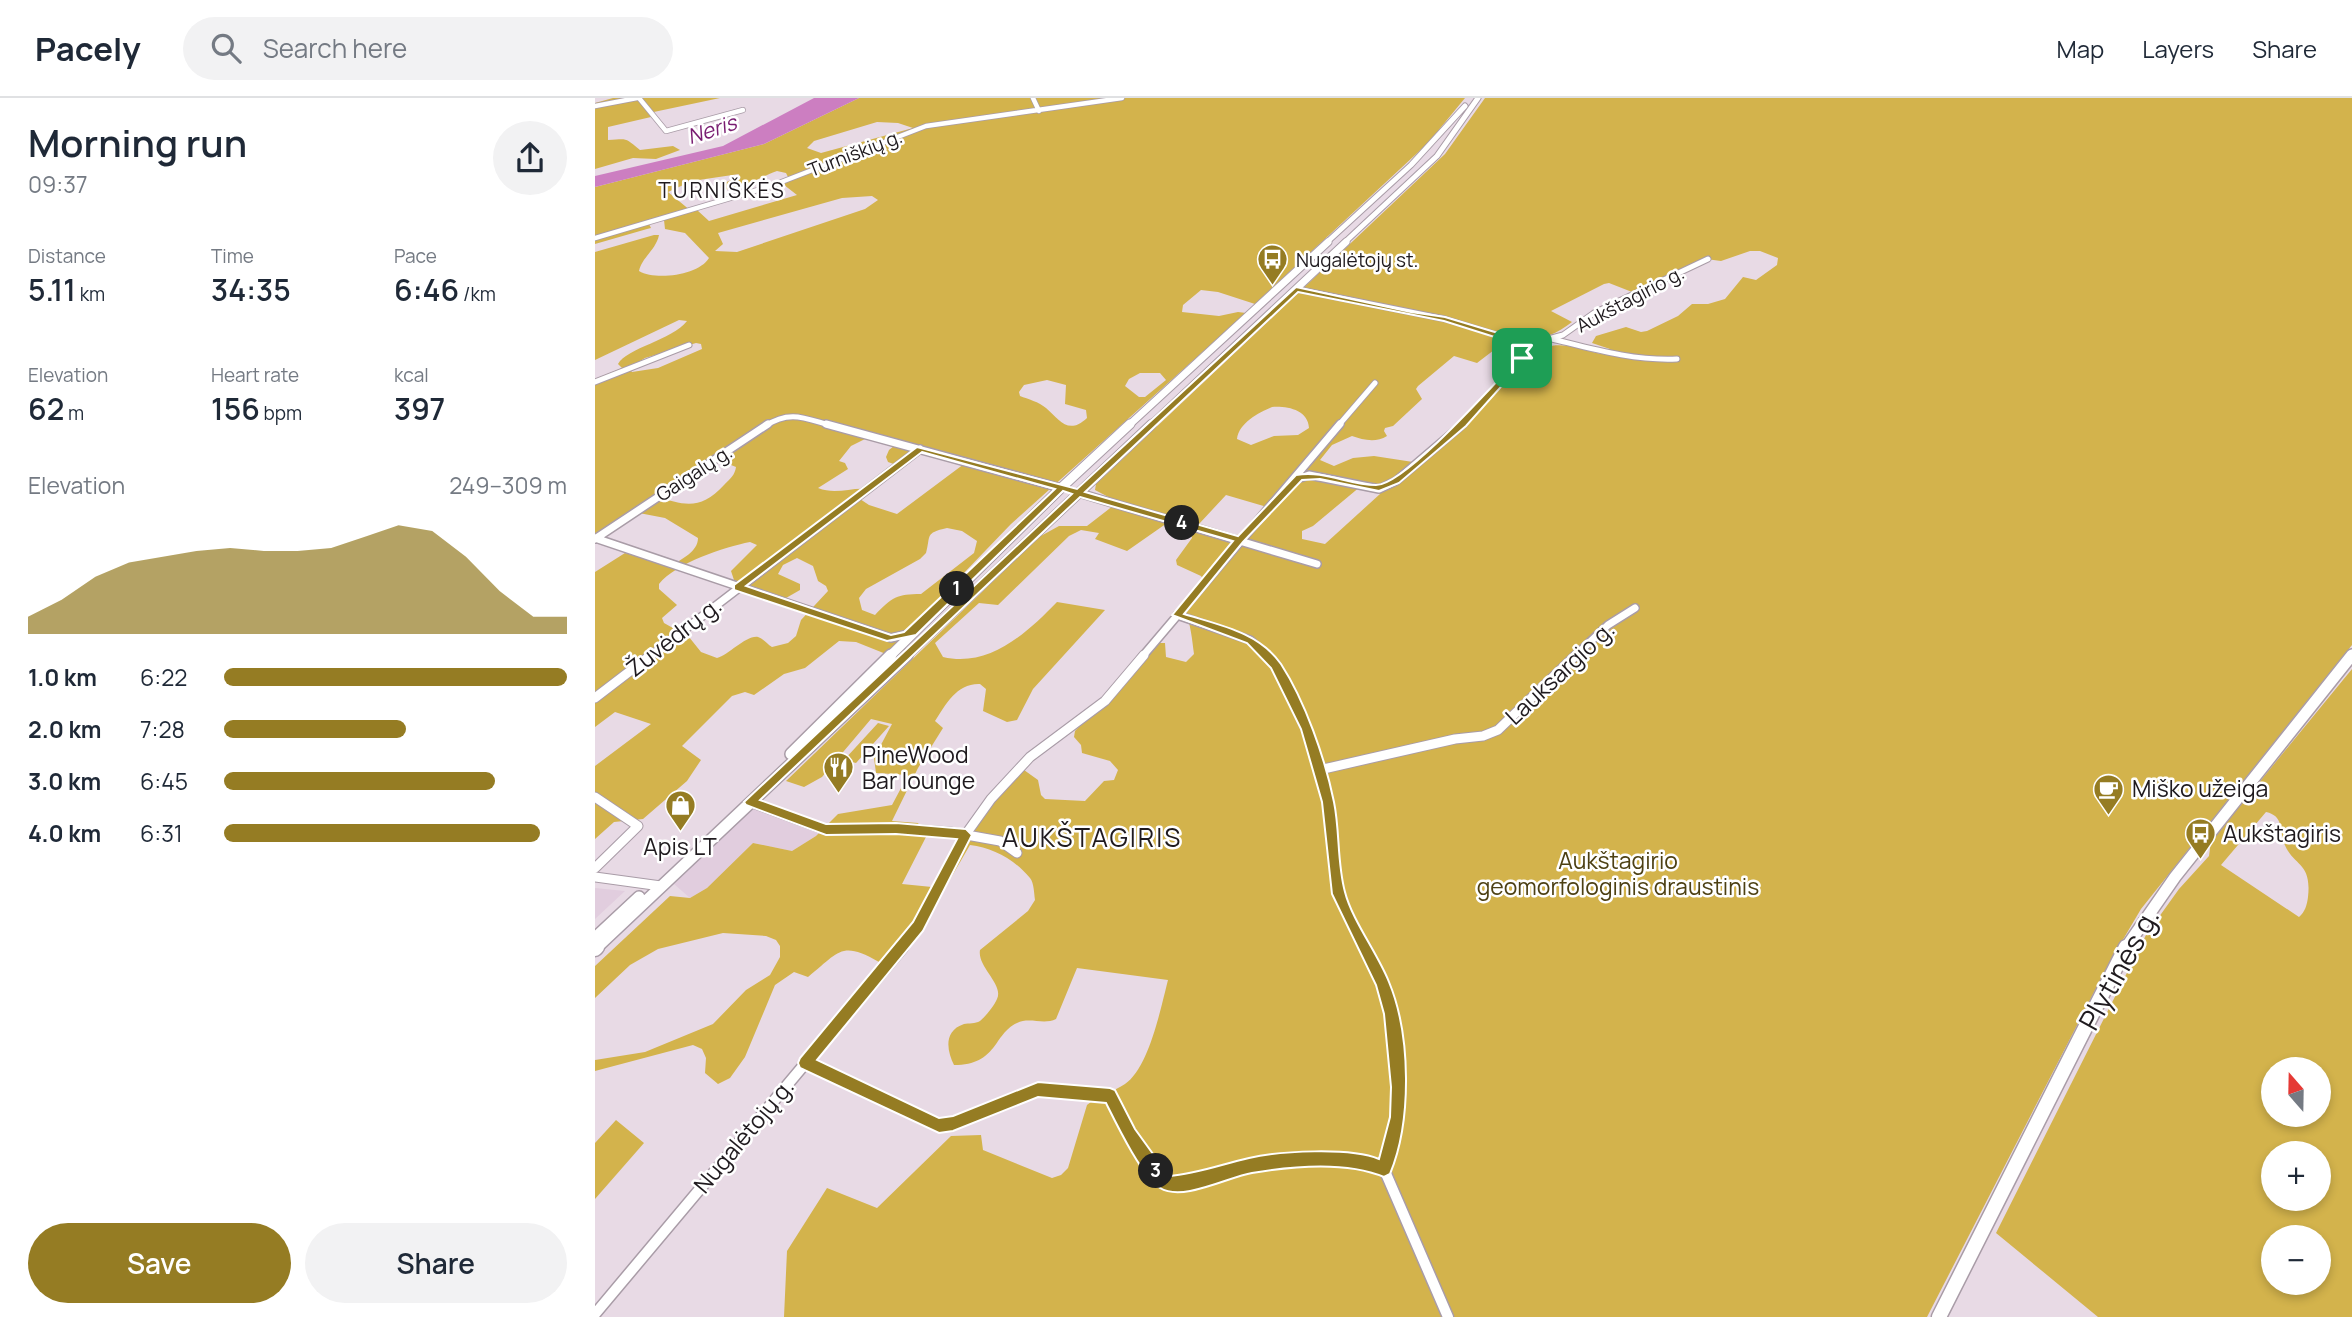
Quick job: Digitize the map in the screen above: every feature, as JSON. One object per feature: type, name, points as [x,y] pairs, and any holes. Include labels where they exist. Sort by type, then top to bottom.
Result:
[{"type":"main road","points":[[595,949],[1061,488],[1434,142],[1472,98]]},
{"type":"main road","points":[[595,938],[750,802],[1369,220],[1443,149],[1479,98]]},
{"type":"main road","points":[[1462,111],[1470,111]]},
{"type":"main road","points":[[1354,217],[1369,220]]},
{"type":"main road","points":[[1061,488],[1079,493]]},
{"type":"main road","name":"Plytinės g.","points":[[1939,1317],[2119,958],[2175,877],[2352,655]]},
{"type":"street","points":[[595,104],[609,98]]},
{"type":"street","points":[[595,104],[638,98],[666,131],[743,110]]},
{"type":"street","points":[[1033,98],[1039,111]]},
{"type":"street","name":"Turniškių g.","points":[[595,238],[771,186],[923,127],[1122,98]]},
{"type":"street","name":"Aukštagirio g.","points":[[1296,289],[1445,319],[1507,338],[1537,342],[1552,339],[1594,313],[1708,259]]},
{"type":"street","name":"Aukštagirio g.","points":[[1552,339],[1607,353],[1656,360],[1677,359]]},
{"type":"street","points":[[1292,481],[1309,475],[1379,489],[1396,481],[1463,425],[1537,342]]},
{"type":"street","points":[[595,382],[689,345]]},
{"type":"street","name":"Nugalėtojų g.","points":[[595,1314],[918,926],[966,835],[1028,757],[1097,709],[1375,383]]},
{"type":"street","name":"Gaigalų g.","points":[[595,538],[776,419],[796,415],[920,449]]},
{"type":"street","points":[[920,449],[1061,488]]},
{"type":"street","name":"Žuvėdrų g.","points":[[595,698],[920,449]]},
{"type":"street","points":[[1079,493],[1317,564]]},
{"type":"street","points":[[595,538],[891,638],[913,633]]},
{"type":"street","name":"Lauksargio g.","points":[[1319,769],[1455,739],[1492,734],[1608,625],[1635,608]]},
{"type":"street","points":[[1177,615],[1250,640],[1276,665],[1307,729],[1328,802],[1338,894],[1383,984],[1392,1014],[1399,1087],[1398,1117],[1384,1169],[1448,1317]]},
{"type":"street","points":[[891,638],[893,652]]},
{"type":"street","points":[[595,797],[638,826],[595,868]]},
{"type":"street","points":[[750,802],[826,830],[896,828],[966,835],[1000,841],[1017,853]]},
{"type":"street","points":[[595,877],[657,885]]},
{"type":"street","points":[[805,1063],[939,1126],[953,1124],[1038,1090],[1110,1096],[1130,1135],[1162,1181],[1168,1184],[1190,1182],[1251,1165],[1341,1158],[1366,1162],[1384,1169]]},
{"type":"shaded area","points":[[814,98],[859,98],[764,144],[595,187],[595,176],[723,146]]},
{"type":"shaded area","points":[[764,801],[826,826],[816,836],[792,851],[753,843],[707,888],[690,898],[674,884],[749,811]]},
{"type":"shaded area","points":[[595,888],[625,891],[595,919]]},
{"type":"green space","points":[[613,98],[720,98],[649,113],[651,117],[608,127],[608,140],[626,140],[640,150],[673,146],[680,150],[656,159],[633,158],[595,169],[595,103]]},
{"type":"green space","points":[[859,98],[1465,98],[1428,143],[1255,304],[1218,292],[1201,290],[1183,305],[1182,312],[1219,316],[1246,313],[1011,524],[886,654],[856,642],[839,641],[805,668],[784,674],[754,695],[745,692],[732,696],[682,746],[701,760],[687,781],[643,819],[614,822],[595,839],[595,766],[651,724],[615,712],[595,727],[595,572],[625,553],[671,566],[692,551],[698,538],[665,518],[639,513],[595,537],[595,379],[622,368],[618,364],[623,358],[680,328],[687,321],[679,320],[595,360],[595,252],[659,235],[639,271],[656,276],[677,275],[696,269],[709,258],[685,233],[665,229],[664,220],[649,224],[651,228],[595,244],[595,187],[764,144]],"holes":[[[877,122],[898,123],[913,128],[821,153],[807,148],[814,141]],[[777,171],[786,173],[788,177],[779,181],[797,195],[709,221],[697,210],[691,211],[668,192],[692,181],[739,174],[737,178],[716,186],[730,189]],[[872,196],[878,200],[865,209],[737,252],[715,251],[723,244],[718,233],[842,198]],[[696,343],[701,344],[702,349],[658,368],[632,372],[629,368],[645,358]],[[1140,373],[1160,373],[1166,380],[1145,397],[1139,397],[1125,386],[1129,379]],[[1047,380],[1066,385],[1065,404],[1086,410],[1087,418],[1069,426],[1043,406],[1020,396],[1019,392],[1024,385]],[[875,434],[899,442],[889,450],[886,457],[888,462],[902,467],[927,449],[968,461],[897,514],[869,505],[860,499],[868,489],[831,491],[818,488],[848,469],[845,463],[839,461],[851,446]],[[711,457],[736,467],[730,479],[708,499],[692,504],[656,496]],[[947,528],[962,531],[977,541],[974,553],[921,594],[895,598],[875,615],[862,610],[859,598],[866,589],[920,559],[926,553],[932,534]],[[750,542],[757,545],[731,571],[734,580],[786,598],[800,590],[800,584],[778,574],[783,565],[797,558],[813,566],[818,581],[826,586],[828,591],[801,620],[796,636],[788,643],[772,647],[760,638],[753,637],[717,658],[701,652],[689,637],[664,623],[662,618],[677,605],[659,589],[659,584],[677,569],[714,552]]]},
{"type":"green space","name":"Aukštagirio geomorfologinis draustinis","points":[[1485,98],[2352,98],[2352,645],[2141,909],[2108,965],[1927,1317],[784,1317],[787,1251],[827,1188],[877,1208],[951,1136],[981,1135],[983,1150],[1052,1178],[1061,1175],[1068,1168],[1087,1105],[1125,1084],[1141,1065],[1158,1021],[1168,980],[1077,968],[1056,1019],[1017,1023],[1003,1034],[987,1055],[968,1064],[954,1065],[949,1048],[953,1031],[964,1024],[980,1021],[997,999],[997,987],[982,963],[980,950],[1028,911],[1035,900],[1031,880],[1017,865],[995,852],[970,845],[941,895],[928,894],[907,930],[879,962],[848,950],[834,955],[808,977],[794,972],[775,985],[745,1057],[730,1078],[718,1084],[705,1073],[706,1058],[702,1049],[693,1045],[595,1071],[595,1060],[645,1052],[713,1024],[746,990],[770,975],[780,957],[780,946],[776,940],[766,936],[723,933],[658,949],[630,965],[595,998],[595,966],[670,896],[690,898],[707,888],[753,843],[792,851],[816,836],[838,814],[892,805],[908,775],[876,773],[874,758],[892,724],[871,719],[822,777],[804,787],[786,781],[1039,537],[1059,526],[1087,526],[1118,502],[1095,490],[1096,484],[1445,154]],"holes":[[[1750,251],[1760,251],[1778,258],[1777,265],[1756,280],[1743,277],[1725,299],[1708,304],[1692,304],[1678,316],[1647,331],[1641,332],[1626,327],[1596,336],[1592,343],[1610,349],[1601,354],[1557,345],[1532,354],[1452,438],[1425,461],[1413,462],[1374,456],[1353,458],[1334,466],[1320,460],[1332,445],[1352,436],[1365,440],[1387,436],[1385,428],[1393,426],[1422,399],[1416,389],[1418,386],[1454,356],[1477,363],[1511,337],[1528,339],[1557,332],[1572,322],[1551,311],[1604,284],[1609,283],[1632,292],[1706,259],[1721,261]],[[1272,407],[1290,408],[1305,417],[1309,428],[1298,435],[1274,436],[1251,445],[1237,439],[1241,428]],[[1361,486],[1380,494],[1325,544],[1302,539],[1302,531],[1313,526]],[[1226,495],[1267,507],[1241,534],[1236,535],[1199,524]],[[1170,521],[1189,531],[1192,538],[1176,560],[1177,565],[1201,576],[1205,582],[1185,611],[1194,654],[1186,662],[1166,657],[1165,643],[1157,643],[1075,731],[1074,737],[1081,745],[1082,753],[1110,761],[1118,770],[1114,780],[1104,781],[1085,801],[1045,799],[1041,795],[1038,780],[1024,770],[991,795],[932,887],[902,884],[926,837],[918,823],[892,821],[918,768],[943,728],[935,721],[948,702],[965,687],[980,684],[986,689],[983,711],[1007,722],[1017,720],[1033,689],[1105,610],[1057,602],[1020,636],[991,653],[976,657],[943,657],[935,643],[979,603],[998,605],[1069,536],[1081,530],[1099,533],[1095,539],[1127,551]]]},
{"type":"green space","points":[[2352,669],[2352,1317],[2098,1317],[1996,1233],[2146,935],[2179,889],[2209,856],[2211,841]],"holes":[[[2266,812],[2276,817],[2288,851],[2305,870],[2308,897],[2299,917],[2221,865]]]},
{"type":"green space","points":[[878,723],[889,726],[856,763],[844,760]]},
{"type":"green space","points":[[616,1120],[644,1143],[595,1199],[595,1143]]},
{"type":"place","name":"Nugalėtojų st.","points":[[1273,287]]},
{"type":"place","name":"PineWood Bar lounge","points":[[839,795]]},
{"type":"place","name":"Miško užeiga","points":[[2109,816]]},
{"type":"place","name":"Apis LT","points":[[680,833]]},
{"type":"place","name":"Aukštagiris","points":[[2200,861]]},
{"type":"district","name":"TURNIŠKĖS","points":[[722,191]]},
{"type":"district","name":"AUKŠTAGIRIS","points":[[1092,838]]},
{"type":"route","points":[[1522,358],[1463,425],[1396,481],[1379,489],[1320,476],[1299,477],[1292,481],[1240,540],[1087,495],[1079,493],[1061,488],[913,633],[907,635],[891,638],[737,587],[920,449],[1061,488],[1079,493],[750,802],[826,830],[896,828],[966,835],[934,899],[906,943],[805,1063],[939,1126],[953,1124],[1038,1090],[1110,1096],[1130,1135],[1162,1181],[1168,1184],[1177,1185],[1251,1165],[1341,1158],[1366,1162],[1384,1169],[1398,1117],[1399,1087],[1392,1014],[1376,968],[1338,894],[1328,802],[1307,729],[1276,665],[1250,640],[1177,615],[1240,540],[1079,493],[1296,289],[1445,319],[1507,338],[1537,342],[1535,348],[1522,358]]},
{"type":"water label","name":"Neris","points":[[712,130]]}]
